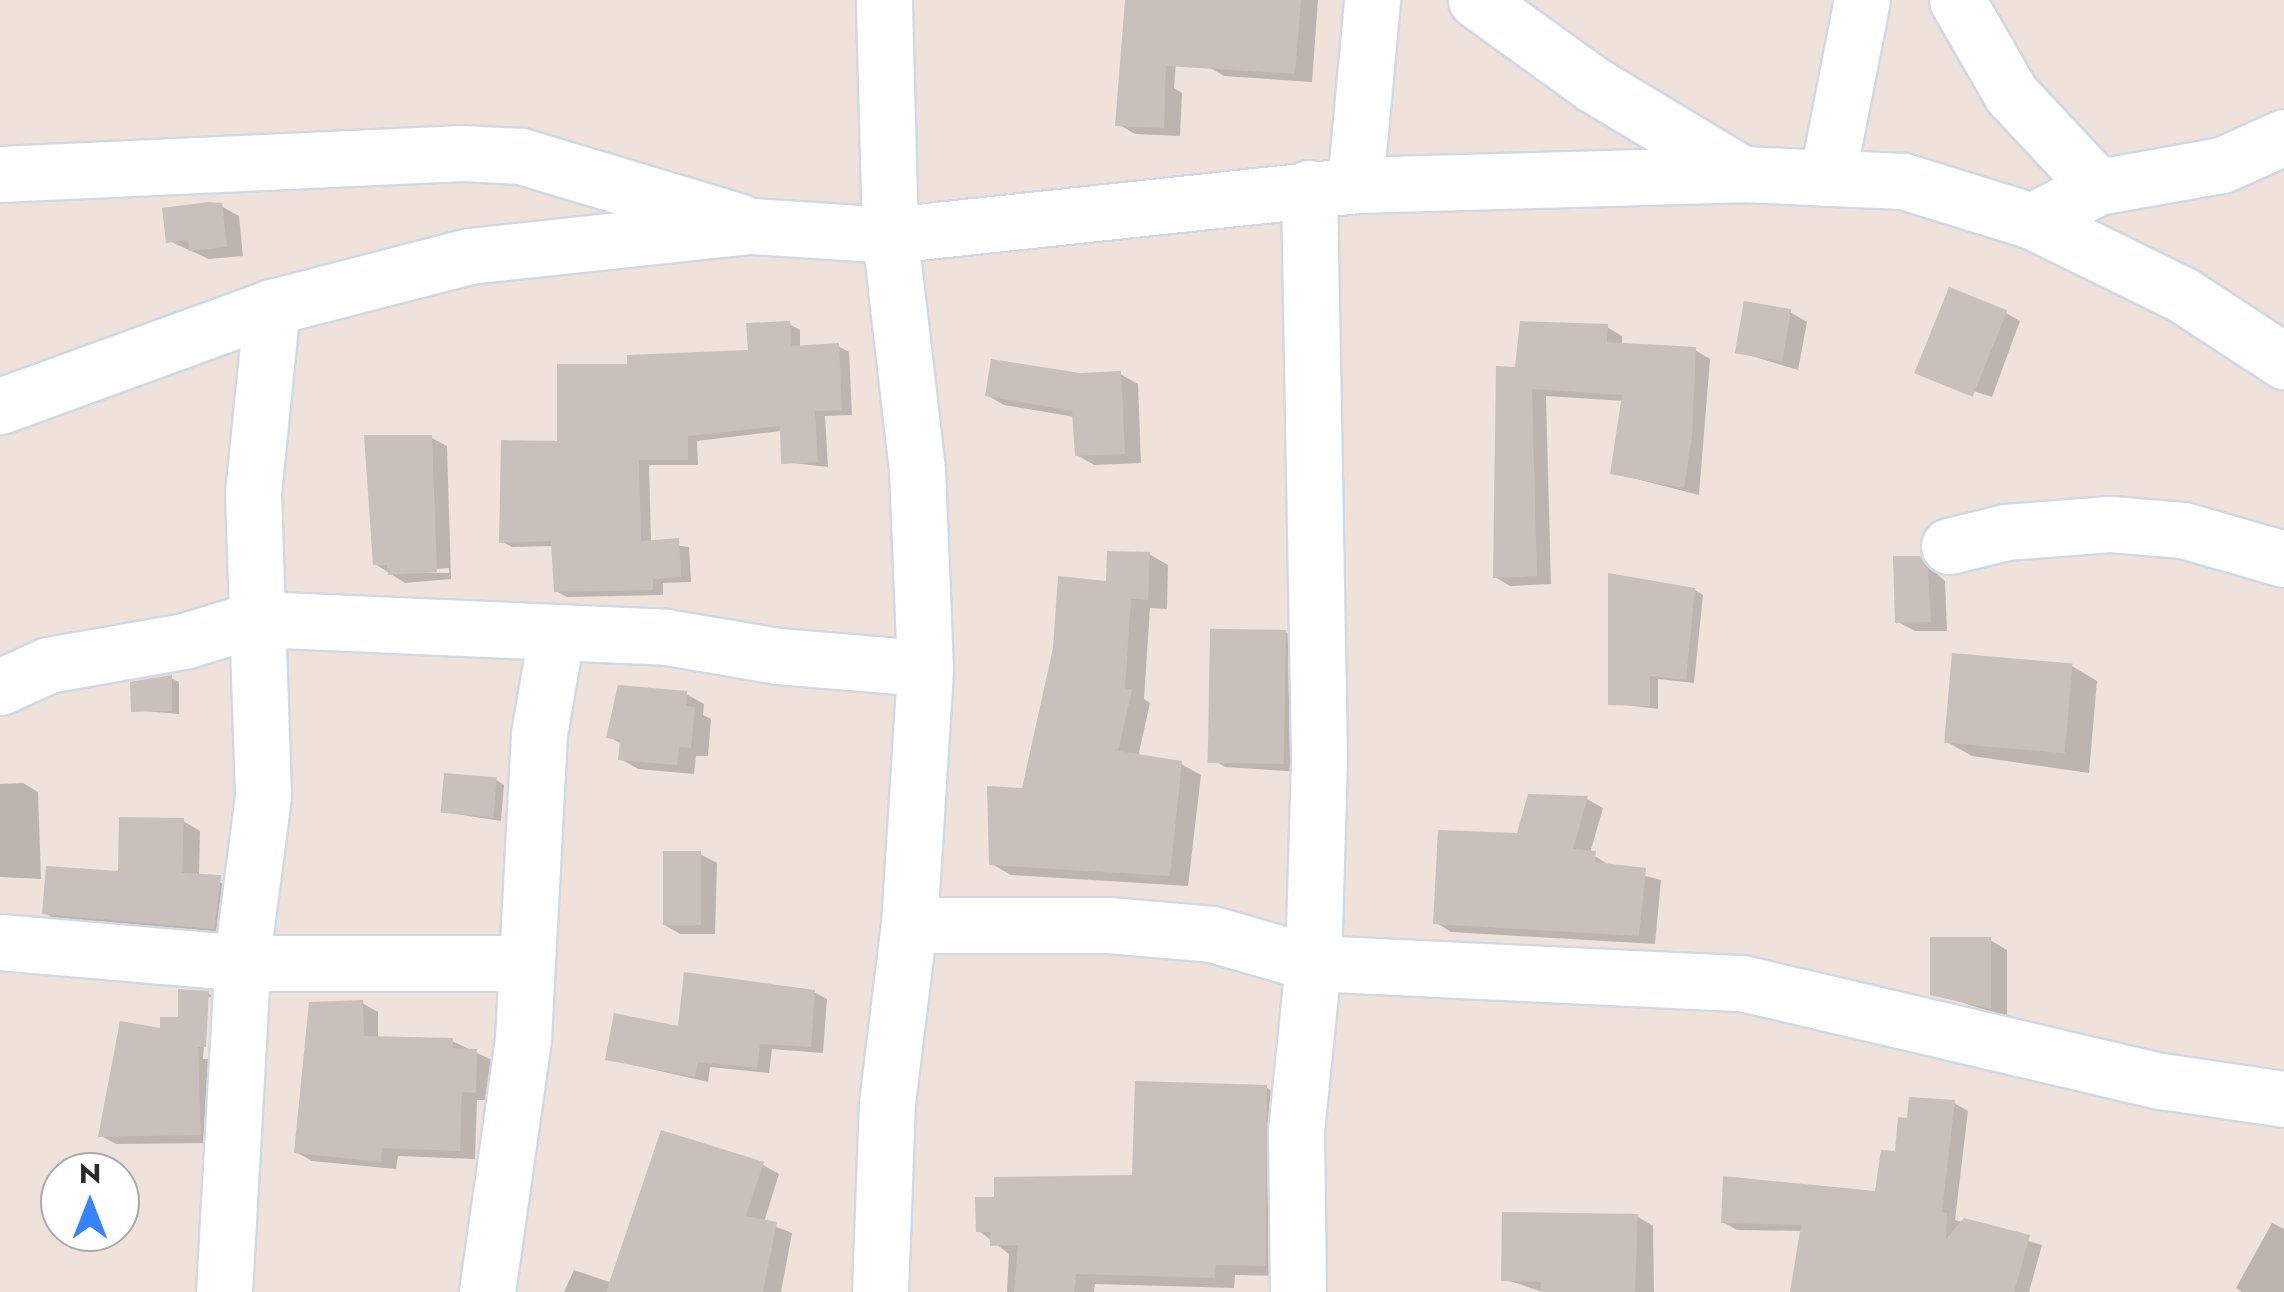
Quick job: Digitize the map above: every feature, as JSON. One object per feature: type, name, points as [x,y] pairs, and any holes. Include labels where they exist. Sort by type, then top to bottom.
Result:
[{"type":"street","points":[[880,1292],[887,1102],[910,924],[926,668],[917,470],[890,235],[884,0]]},
{"type":"street","points":[[1298,1292],[1296,1130],[1313,963],[1320,598],[1310,424],[1332,186],[1372,0]]},
{"type":"street","points":[[1476,0],[1594,85],[1742,174]]},
{"type":"street","points":[[1827,178],[1862,0]]},
{"type":"street","points":[[1957,0],[2010,94],[2098,187]]},
{"type":"street","points":[[2032,222],[2098,187],[2222,165],[2284,137]]},
{"type":"street","points":[[0,174],[463,152],[521,156],[752,226]]},
{"type":"street","points":[[0,406],[272,307],[469,256],[752,226],[890,235],[1332,186],[1742,174],[1903,181],[2032,222],[2184,295],[2284,361]]},
{"type":"street","points":[[224,1292],[243,963],[262,795],[253,493],[272,307]]},
{"type":"street","points":[[1949,546],[2006,532],[2110,524],[2184,530],[2284,558]]},
{"type":"street","points":[[0,687],[48,666],[184,641],[256,619],[412,622],[556,636],[666,637],[778,656],[926,668]]},
{"type":"street","points":[[487,1292],[524,1039],[524,963],[539,734],[556,636]]},
{"type":"street","points":[[910,924],[1178,931],[1313,963],[1742,983],[2122,1072],[2284,1098]]},
{"type":"street","points":[[0,942],[243,963],[524,963]]},
{"type":"building","points":[[1125,0],[1301,0],[1295,74],[1166,66],[1164,128],[1115,126]]},
{"type":"building","points":[[222,203],[227,247],[189,251],[188,240],[166,243],[162,208]]},
{"type":"building","points":[[1949,287],[2007,311],[1973,397],[1914,373]]},
{"type":"building","points":[[1744,301],[1791,309],[1782,362],[1735,353]]},
{"type":"building","points":[[790,321],[791,346],[839,343],[842,410],[815,411],[818,462],[781,464],[780,426],[688,436],[688,460],[639,460],[641,541],[679,538],[681,577],[653,579],[653,590],[554,592],[551,541],[499,543],[501,440],[557,441],[557,364],[627,364],[627,355],[748,350],[746,323]]},
{"type":"building","points":[[1520,321],[1608,324],[1607,342],[1696,347],[1692,435],[1684,488],[1610,474],[1622,395],[1532,389],[1537,576],[1493,578],[1496,366],[1515,367]]},
{"type":"building","points":[[991,359],[1080,373],[1121,371],[1125,454],[1075,456],[1072,411],[985,396]]},
{"type":"building","points":[[364,435],[432,435],[437,572],[388,575],[387,565],[373,565]]},
{"type":"building","points":[[1107,551],[1150,552],[1148,600],[1131,599],[1125,688],[1132,690],[1118,751],[1182,761],[1170,876],[989,865],[987,786],[1022,788],[1053,648],[1058,576],[1106,581]]},
{"type":"building","points":[[1893,556],[1920,556],[1928,569],[1931,622],[1895,623]]},
{"type":"building","points":[[1608,573],[1695,588],[1686,680],[1650,676],[1650,706],[1608,705]]},
{"type":"building","points":[[1210,629],[1286,630],[1284,764],[1208,763]]},
{"type":"building","points":[[1952,653],[2073,664],[2065,753],[1944,743]]},
{"type":"building","points":[[172,675],[172,711],[131,712],[130,682]]},
{"type":"building","points":[[618,685],[687,691],[686,706],[695,707],[691,748],[679,747],[677,765],[618,760],[620,740],[606,738]]},
{"type":"building","points":[[444,773],[497,778],[493,817],[441,813]]},
{"type":"building","points":[[1528,794],[1588,796],[1573,849],[1596,851],[1595,862],[1646,868],[1639,936],[1433,924],[1438,830],[1517,833]]},
{"type":"building","points":[[119,817],[184,818],[182,873],[221,875],[214,929],[42,914],[46,866],[118,871]]},
{"type":"building","points":[[663,851],[701,851],[701,925],[663,925]]},
{"type":"building","points":[[1930,937],[1991,937],[1991,1009],[1930,995]]},
{"type":"building","points":[[684,972],[815,990],[811,1047],[760,1044],[757,1068],[698,1062],[695,1077],[605,1060],[614,1013],[678,1026]]},
{"type":"building","points":[[178,989],[209,991],[206,1047],[198,1047],[201,1135],[98,1137],[120,1021],[160,1028],[160,1017],[178,1017]]},
{"type":"building","points":[[363,1000],[364,1036],[453,1038],[453,1048],[477,1049],[476,1093],[462,1092],[460,1151],[382,1148],[381,1162],[294,1153],[309,1002]]},
{"type":"building","points":[[1135,1081],[1267,1085],[1266,1266],[1216,1265],[1215,1278],[1076,1274],[1074,1292],[1014,1292],[1018,1245],[990,1246],[990,1232],[976,1232],[975,1197],[994,1197],[994,1177],[1132,1175]]},
{"type":"building","points":[[1909,1097],[1955,1100],[1942,1212],[1947,1213],[1946,1239],[1964,1218],[2030,1235],[2014,1292],[1790,1292],[1801,1225],[1721,1223],[1723,1176],[1875,1191],[1881,1150],[1895,1151],[1898,1117],[1907,1118]]},
{"type":"building","points":[[661,1130],[764,1162],[746,1216],[777,1222],[763,1292],[606,1292]]},
{"type":"building","points":[[1502,1212],[1638,1214],[1635,1292],[1540,1292],[1541,1282],[1501,1281]]}]
